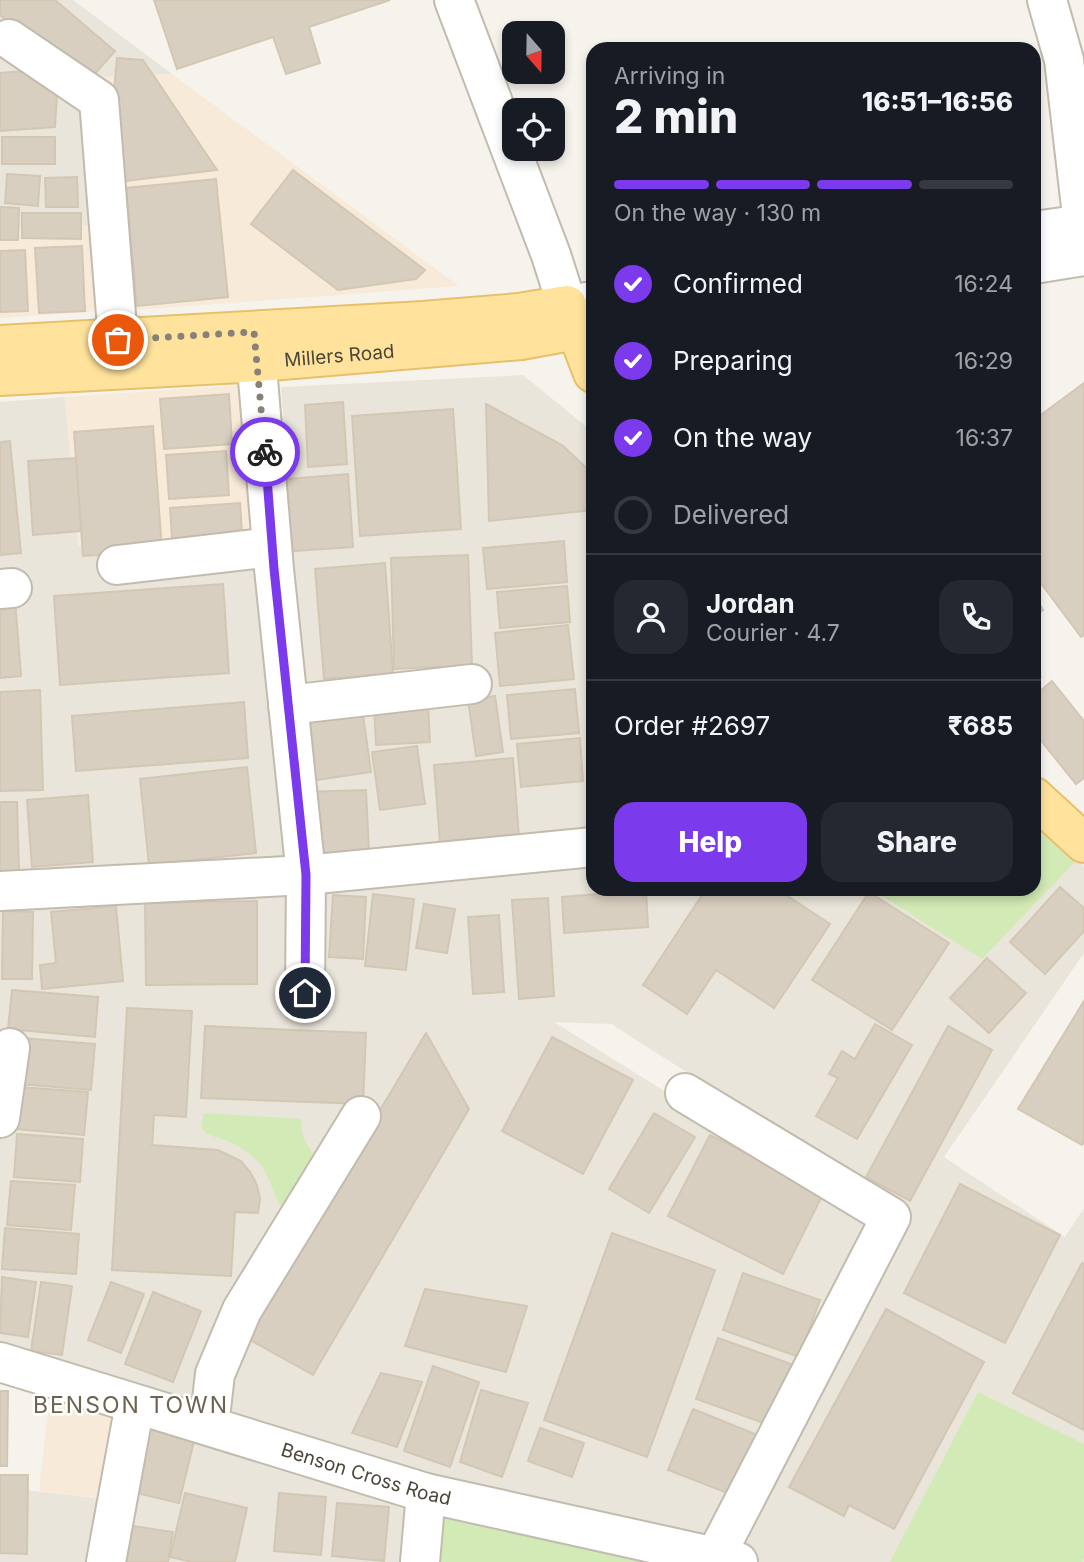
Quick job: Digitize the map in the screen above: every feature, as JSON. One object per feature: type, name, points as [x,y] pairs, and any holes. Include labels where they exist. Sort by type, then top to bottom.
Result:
[{"type":"main road","name":"Millers Road","points":[[0,376],[256,347],[437,320],[519,313],[582,316]]},
{"type":"main road","points":[[582,316],[586,337]]},
{"type":"main road","name":"Millers Road","points":[[0,345],[118,340],[256,347]]},
{"type":"main road","points":[[1041,803],[1084,843]]},
{"type":"street","points":[[454,0],[551,255],[582,316]]},
{"type":"street","points":[[1047,0],[1064,60],[1083,235]]},
{"type":"street","points":[[9,39],[99,100],[118,340]]},
{"type":"street","points":[[1041,232],[1083,235]]},
{"type":"street","points":[[1041,260],[1083,235]]},
{"type":"street","points":[[256,347],[272,547],[306,875],[305,993]]},
{"type":"street","points":[[117,565],[272,547]]},
{"type":"street","points":[[288,705],[472,684]]},
{"type":"street","points":[[0,891],[306,875],[586,848]]},
{"type":"street","points":[[0,1118],[10,1048]]},
{"type":"street","points":[[685,1093],[891,1217],[727,1560]]},
{"type":"street","points":[[209,1426],[215,1374],[242,1310],[361,1116]]},
{"type":"street","name":"Benson Cross Road","points":[[0,1362],[426,1493],[727,1560]]},
{"type":"street","points":[[106,1562],[135,1404]]},
{"type":"street","points":[[420,1562],[426,1493]]},
{"type":"shaded area","points":[[0,0],[73,0],[172,74],[100,77],[97,225],[0,232]]},
{"type":"shaded area","points":[[172,74],[459,286],[121,311],[100,77]]},
{"type":"shaded area","points":[[97,225],[102,311],[0,318],[0,232]]},
{"type":"shaded area","points":[[523,375],[586,426],[586,896],[1041,896],[1041,826],[1084,866],[1084,953],[944,1157],[1065,1237],[1084,1208],[1084,1562],[696,1562],[742,1545],[908,1213],[611,1024],[554,1022],[872,1221],[713,1544],[318,1451],[0,1342],[0,402],[65,397],[79,546],[254,533],[291,527],[281,387]]},
{"type":"shaded area","points":[[244,385],[254,533],[78,546],[65,397]]},
{"type":"shaded area","points":[[50,1394],[120,1414],[111,1500],[39,1491]]},
{"type":"shaded area","points":[[120,1414],[436,1503],[434,1562],[0,1562],[0,1487],[111,1500]]},
{"type":"green space","points":[[1041,827],[1077,860],[982,959],[882,896],[1041,896]]},
{"type":"green space","points":[[204,1113],[301,1119],[304,1138],[315,1155],[286,1211],[279,1203],[264,1169],[257,1160],[237,1145],[209,1135],[203,1130],[201,1126]]},
{"type":"green space","points":[[978,1392],[1084,1444],[1082,1562],[890,1562]]},
{"type":"green space","points":[[436,1503],[673,1562],[434,1562]]},
{"type":"building","points":[[0,0],[55,0],[115,51],[84,86],[0,15]]},
{"type":"building","points":[[154,0],[390,0],[309,27],[320,63],[286,74],[273,37],[177,69]]},
{"type":"building","points":[[117,58],[143,60],[217,170],[118,182],[108,154]]},
{"type":"building","points":[[24,71],[57,94],[55,127],[0,131],[0,73]]},
{"type":"building","points":[[2,137],[55,137],[55,164],[2,164]]},
{"type":"building","points":[[293,170],[425,270],[416,279],[338,290],[251,224]]},
{"type":"building","points":[[7,174],[40,176],[38,206],[5,203]]},
{"type":"building","points":[[77,177],[78,207],[46,207],[45,178]]},
{"type":"building","points":[[216,179],[228,297],[137,306],[126,188]]},
{"type":"building","points":[[0,207],[19,208],[18,240],[0,240]]},
{"type":"building","points":[[22,213],[81,213],[81,239],[22,238]]},
{"type":"building","points":[[82,246],[85,311],[39,313],[35,248]]},
{"type":"building","points":[[25,250],[28,311],[0,312],[0,251]]},
{"type":"building","points":[[1084,383],[1084,635],[1081,637],[1041,583],[1041,415]]},
{"type":"building","points":[[229,394],[232,444],[164,449],[160,399]]},
{"type":"building","points":[[343,402],[347,464],[308,467],[305,405]]},
{"type":"building","points":[[486,404],[562,445],[586,467],[586,511],[489,521]]},
{"type":"building","points":[[453,409],[461,529],[360,536],[352,416]]},
{"type":"building","points":[[153,426],[162,551],[83,556],[74,432]]},
{"type":"building","points":[[10,441],[21,553],[0,555],[0,442]]},
{"type":"building","points":[[226,451],[229,495],[169,499],[166,455]]},
{"type":"building","points":[[76,458],[81,531],[33,535],[28,461]]},
{"type":"building","points":[[348,474],[353,547],[280,552],[275,480]]},
{"type":"building","points":[[240,503],[243,546],[173,551],[170,508]]},
{"type":"building","points":[[564,541],[567,582],[487,589],[483,548]]},
{"type":"building","points":[[468,555],[472,665],[394,669],[391,558]]},
{"type":"building","points":[[385,563],[393,673],[324,679],[315,569]]},
{"type":"building","points":[[223,584],[229,673],[60,685],[54,596]]},
{"type":"building","points":[[567,586],[570,622],[500,628],[497,592]]},
{"type":"building","points":[[15,600],[21,676],[0,678],[0,601]]},
{"type":"building","points":[[568,625],[574,679],[500,686],[495,633]]},
{"type":"building","points":[[1052,681],[1084,721],[1084,778],[1076,784],[1041,741],[1041,690]]},
{"type":"building","points":[[575,689],[579,733],[511,739],[507,695]]},
{"type":"building","points":[[40,690],[43,790],[0,791],[0,692]]},
{"type":"building","points":[[495,696],[503,752],[476,756],[468,700]]},
{"type":"building","points":[[244,702],[248,758],[76,771],[72,716]]},
{"type":"building","points":[[428,704],[430,742],[376,745],[374,707]]},
{"type":"building","points":[[363,715],[371,772],[310,781],[302,723]]},
{"type":"building","points":[[580,738],[583,781],[521,787],[517,744]]},
{"type":"building","points":[[417,746],[425,804],[380,810],[372,752]]},
{"type":"building","points":[[513,758],[519,837],[440,843],[434,765]]},
{"type":"building","points":[[247,767],[256,853],[149,865],[140,779]]},
{"type":"building","points":[[366,790],[369,852],[306,855],[304,792]]},
{"type":"building","points":[[88,795],[93,862],[32,867],[27,800]]},
{"type":"building","points":[[0,802],[17,802],[19,873],[0,873]]},
{"type":"building","points":[[1060,887],[1084,908],[1084,931],[1045,974],[1010,942]]},
{"type":"building","points":[[373,894],[414,899],[406,970],[365,966]]},
{"type":"building","points":[[333,895],[366,897],[363,959],[329,957]]},
{"type":"building","points":[[646,896],[648,927],[564,933],[562,897]]},
{"type":"building","points":[[701,896],[788,896],[830,924],[774,1008],[716,970],[687,1014],[643,985]]},
{"type":"building","points":[[866,896],[875,896],[949,943],[892,1030],[812,980]]},
{"type":"building","points":[[548,898],[554,996],[519,999],[512,900]]},
{"type":"building","points":[[257,901],[257,984],[146,985],[145,903]]},
{"type":"building","points":[[424,904],[455,909],[447,953],[416,948]]},
{"type":"building","points":[[116,906],[123,981],[42,989],[40,965],[56,963],[51,912]]},
{"type":"building","points":[[3,911],[33,912],[32,979],[2,979]]},
{"type":"building","points":[[499,915],[504,992],[473,994],[468,917]]},
{"type":"building","points":[[987,958],[1026,993],[989,1033],[950,998]]},
{"type":"building","points":[[12,990],[98,997],[95,1037],[8,1029]]},
{"type":"building","points":[[1084,1001],[1084,1142],[1082,1145],[1018,1109]]},
{"type":"building","points":[[127,1008],[192,1011],[186,1117],[154,1115],[152,1145],[218,1150],[241,1161],[250,1172],[260,1199],[258,1213],[235,1212],[231,1276],[112,1270]]},
{"type":"building","points":[[875,1024],[912,1045],[857,1139],[816,1116],[838,1078],[829,1074],[842,1051],[855,1059]]},
{"type":"building","points":[[205,1026],[366,1033],[363,1104],[201,1098]]},
{"type":"building","points":[[948,1026],[992,1050],[910,1201],[866,1177]]},
{"type":"building","points":[[426,1033],[469,1109],[313,1375],[245,1337]]},
{"type":"building","points":[[552,1037],[633,1080],[583,1174],[502,1131]]},
{"type":"building","points":[[22,1038],[95,1044],[91,1090],[19,1084]]},
{"type":"building","points":[[19,1087],[88,1092],[84,1135],[16,1129]]},
{"type":"building","points":[[654,1113],[695,1137],[649,1213],[609,1189]]},
{"type":"building","points":[[17,1134],[83,1139],[80,1182],[14,1177]]},
{"type":"building","points":[[710,1135],[824,1192],[783,1274],[668,1216]]},
{"type":"building","points":[[11,1181],[75,1185],[71,1230],[7,1225]]},
{"type":"building","points":[[960,1184],[1060,1235],[1005,1343],[904,1293]]},
{"type":"building","points":[[5,1228],[79,1234],[76,1274],[2,1269]]},
{"type":"building","points":[[612,1233],[715,1270],[647,1457],[544,1420]]},
{"type":"building","points":[[1082,1263],[1084,1264],[1084,1430],[1013,1393]]},
{"type":"building","points":[[743,1273],[820,1300],[799,1357],[723,1330]]},
{"type":"building","points":[[2,1277],[36,1282],[28,1337],[0,1333]]},
{"type":"building","points":[[41,1282],[72,1286],[62,1355],[31,1351]]},
{"type":"building","points":[[111,1282],[144,1294],[121,1353],[88,1340]]},
{"type":"building","points":[[425,1289],[527,1306],[506,1372],[405,1346]]},
{"type":"building","points":[[153,1292],[201,1311],[173,1382],[125,1364]]},
{"type":"building","points":[[886,1309],[984,1362],[894,1529],[849,1505],[844,1516],[789,1487]]},
{"type":"building","points":[[718,1338],[794,1365],[772,1426],[696,1399]]},
{"type":"building","points":[[433,1366],[479,1382],[450,1467],[404,1451]]},
{"type":"building","points":[[381,1373],[422,1382],[397,1447],[352,1433]]},
{"type":"building","points":[[481,1390],[528,1403],[502,1477],[460,1462]]},
{"type":"building","points":[[0,1391],[8,1391],[7,1466],[0,1466]]},
{"type":"building","points":[[693,1409],[765,1438],[740,1498],[668,1470]]},
{"type":"building","points":[[141,1420],[196,1433],[179,1503],[124,1490]]},
{"type":"building","points":[[540,1428],[584,1443],[572,1477],[528,1461]]},
{"type":"building","points":[[0,1475],[28,1475],[27,1554],[0,1553]]},
{"type":"building","points":[[185,1493],[247,1508],[235,1562],[193,1562],[170,1557]]},
{"type":"building","points":[[279,1493],[326,1497],[321,1555],[274,1551]]},
{"type":"building","points":[[337,1503],[389,1507],[384,1561],[332,1556]]},
{"type":"building","points":[[120,1524],[173,1532],[168,1562],[114,1562]]},
{"type":"way so far","points":[[118,340],[254,332],[265,452]]},
{"type":"district","name":"BENSON TOWN","points":[[131,1405]]},
{"type":"route","points":[[265,452],[274,569],[306,875],[305,993]]}]
